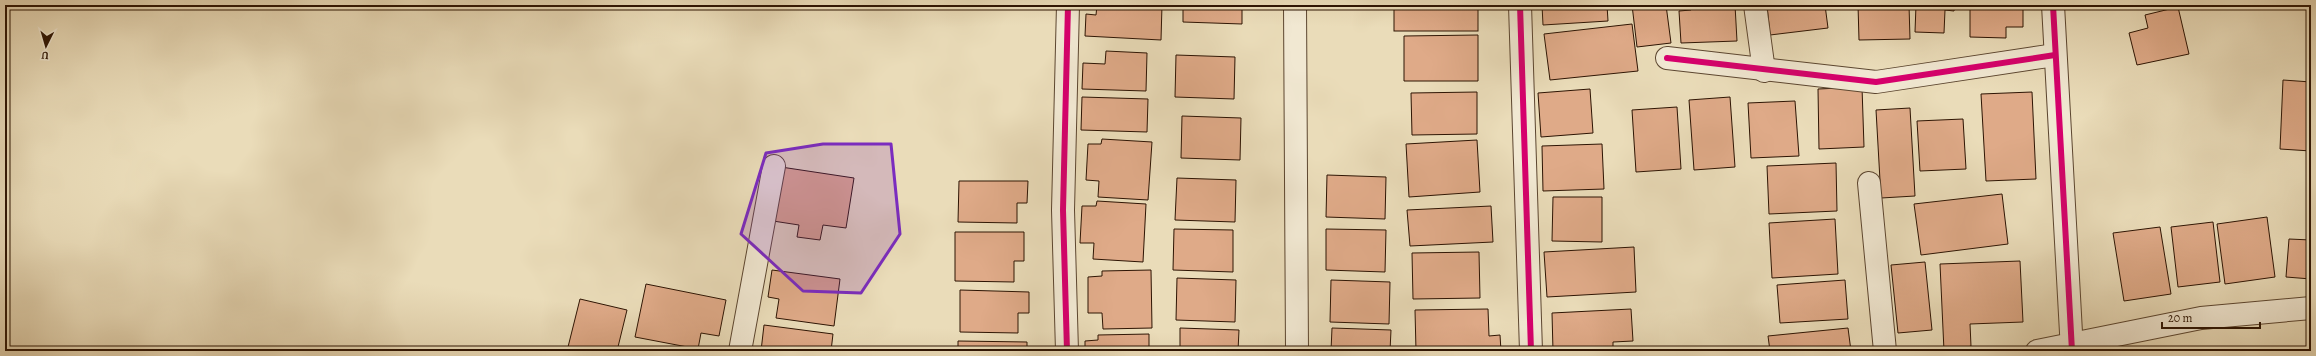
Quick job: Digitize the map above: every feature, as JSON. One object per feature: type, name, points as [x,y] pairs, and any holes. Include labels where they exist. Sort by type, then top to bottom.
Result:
[{"type":"street","points":[[1067,351],[1063,210],[1068,5]]},
{"type":"street","points":[[1295,5],[1297,351]]},
{"type":"street","points":[[1520,5],[1531,351]]},
{"type":"street","points":[[1755,5],[1764,71]]},
{"type":"street","points":[[2053,5],[2072,348]]},
{"type":"street","points":[[1667,58],[1764,71],[1876,82],[2055,55]]},
{"type":"street","points":[[740,351],[774,166]]},
{"type":"street","points":[[1869,182],[1885,351]]},
{"type":"street","points":[[2037,351],[2072,348],[2201,318],[2311,308]]},
{"type":"highlighted area","points":[[823,144],[891,144],[900,234],[861,293],[803,291],[741,234],[766,153]]},
{"type":"building","points":[[1097,5],[1162,5],[1161,40],[1085,36],[1086,14],[1096,15]]},
{"type":"building","points":[[1183,5],[1242,5],[1242,24],[1183,22]]},
{"type":"building","points":[[1394,5],[1478,5],[1478,31],[1394,31]]},
{"type":"building","points":[[1542,5],[1607,5],[1608,21],[1543,25]]},
{"type":"building","points":[[1632,5],[1666,5],[1671,43],[1637,47]]},
{"type":"building","points":[[1690,5],[1735,5],[1737,41],[1681,43],[1679,11],[1691,10]]},
{"type":"building","points":[[1767,5],[1825,5],[1828,28],[1770,35]]},
{"type":"building","points":[[1858,5],[1909,5],[1910,39],[1859,40]]},
{"type":"building","points":[[1916,5],[1955,5],[1954,11],[1945,10],[1944,33],[1915,32]]},
{"type":"building","points":[[1970,5],[2023,5],[2023,27],[2006,27],[2006,38],[1970,37]]},
{"type":"building","points":[[2178,7],[2189,54],[2137,65],[2129,33],[2148,28],[2145,15]]},
{"type":"building","points":[[1632,24],[1638,71],[1550,80],[1544,34]]},
{"type":"building","points":[[1478,35],[1478,81],[1404,81],[1404,36]]},
{"type":"building","points":[[1106,51],[1147,53],[1146,91],[1082,89],[1083,63],[1105,64]]},
{"type":"building","points":[[1176,55],[1235,57],[1234,99],[1175,97]]},
{"type":"building","points":[[2283,80],[2311,82],[2311,151],[2280,149]]},
{"type":"building","points":[[1862,87],[1864,147],[1819,149],[1818,89]]},
{"type":"building","points":[[1590,89],[1593,133],[1541,137],[1538,93]]},
{"type":"building","points":[[1477,92],[1477,134],[1412,135],[1411,93]]},
{"type":"building","points":[[2032,92],[2036,179],[1986,181],[1981,94]]},
{"type":"building","points":[[1082,97],[1148,99],[1147,132],[1081,130]]},
{"type":"building","points":[[1730,97],[1735,167],[1694,170],[1689,100]]},
{"type":"building","points":[[1795,101],[1799,156],[1751,158],[1748,103]]},
{"type":"building","points":[[1677,107],[1681,169],[1636,172],[1632,110]]},
{"type":"building","points":[[1910,108],[1915,196],[1881,198],[1876,110]]},
{"type":"building","points":[[1182,116],[1241,118],[1240,160],[1181,158]]},
{"type":"building","points":[[1963,119],[1966,169],[1920,171],[1917,121]]},
{"type":"building","points":[[1102,139],[1152,142],[1148,200],[1098,197],[1099,181],[1086,180],[1088,144],[1101,144]]},
{"type":"building","points":[[1477,140],[1480,192],[1409,197],[1406,144]]},
{"type":"building","points":[[1602,144],[1604,189],[1543,191],[1542,146]]},
{"type":"building","points":[[1836,163],[1837,211],[1769,214],[1767,166]]},
{"type":"building","points":[[781,167],[854,178],[846,228],[823,225],[820,240],[797,237],[799,225],[773,221]]},
{"type":"building","points":[[1327,175],[1386,177],[1385,219],[1326,217]]},
{"type":"building","points":[[1177,178],[1236,180],[1235,222],[1175,220]]},
{"type":"building","points":[[959,181],[1028,181],[1027,203],[1017,203],[1017,223],[958,222]]},
{"type":"building","points":[[2002,194],[2008,244],[1921,255],[1914,204]]},
{"type":"building","points":[[1553,197],[1602,197],[1602,242],[1552,241]]},
{"type":"building","points":[[1097,201],[1146,204],[1143,262],[1093,259],[1094,243],[1080,243],[1082,206],[1096,206]]},
{"type":"building","points":[[1491,206],[1493,242],[1410,246],[1407,210]]},
{"type":"building","points":[[2267,217],[2275,277],[2225,284],[2217,224]]},
{"type":"building","points":[[1835,219],[1838,274],[1772,278],[1769,223]]},
{"type":"building","points":[[2213,222],[2220,282],[2178,287],[2171,227]]},
{"type":"building","points":[[2160,227],[2171,294],[2124,301],[2113,233]]},
{"type":"building","points":[[1174,229],[1233,230],[1233,272],[1173,270]]},
{"type":"building","points":[[1326,229],[1386,230],[1385,272],[1326,270]]},
{"type":"building","points":[[955,232],[1024,232],[1024,261],[1014,261],[1014,282],[955,281]]},
{"type":"building","points":[[2289,239],[2311,240],[2311,279],[2286,277]]},
{"type":"building","points":[[1634,247],[1636,292],[1547,297],[1544,252]]},
{"type":"building","points":[[1479,252],[1480,298],[1413,299],[1412,253]]},
{"type":"building","points":[[2020,261],[2023,322],[1970,324],[1971,346],[1953,351],[1944,351],[1940,264]]},
{"type":"building","points":[[1925,262],[1932,330],[1898,333],[1891,265]]},
{"type":"building","points":[[772,270],[840,279],[834,326],[776,318],[779,299],[768,297]]},
{"type":"building","points":[[1151,270],[1152,328],[1103,329],[1102,313],[1088,313],[1088,277],[1102,276],[1102,271]]},
{"type":"building","points":[[1177,278],[1236,280],[1235,322],[1176,320]]},
{"type":"building","points":[[1331,280],[1390,282],[1389,324],[1330,322]]},
{"type":"building","points":[[1845,280],[1848,319],[1780,323],[1777,285]]},
{"type":"building","points":[[646,284],[726,300],[719,336],[701,333],[698,349],[635,337]]},
{"type":"building","points":[[960,290],[1029,292],[1029,313],[1018,313],[1018,333],[960,332]]},
{"type":"building","points":[[580,299],[627,310],[617,351],[567,351]]},
{"type":"building","points":[[1488,309],[1489,336],[1500,335],[1501,351],[1416,351],[1415,310]]},
{"type":"building","points":[[1631,309],[1633,341],[1613,342],[1613,351],[1553,351],[1552,313]]},
{"type":"building","points":[[764,325],[833,334],[831,351],[761,351]]},
{"type":"building","points":[[1180,328],[1239,330],[1238,351],[1180,351]]},
{"type":"building","points":[[1332,328],[1391,330],[1390,351],[1331,351]]},
{"type":"building","points":[[1848,328],[1851,351],[1770,351],[1768,336]]},
{"type":"building","points":[[1149,334],[1149,351],[1085,351],[1085,341],[1098,340],[1098,335]]},
{"type":"building","points":[[958,341],[1027,342],[1027,351],[958,351]]},
{"type":"cycle path","points":[[1067,351],[1063,210],[1068,5]]},
{"type":"cycle path","points":[[1520,5],[1531,351]]},
{"type":"cycle path","points":[[2053,5],[2072,351]]},
{"type":"cycle path","points":[[1667,58],[1876,82],[2055,55]]}]
